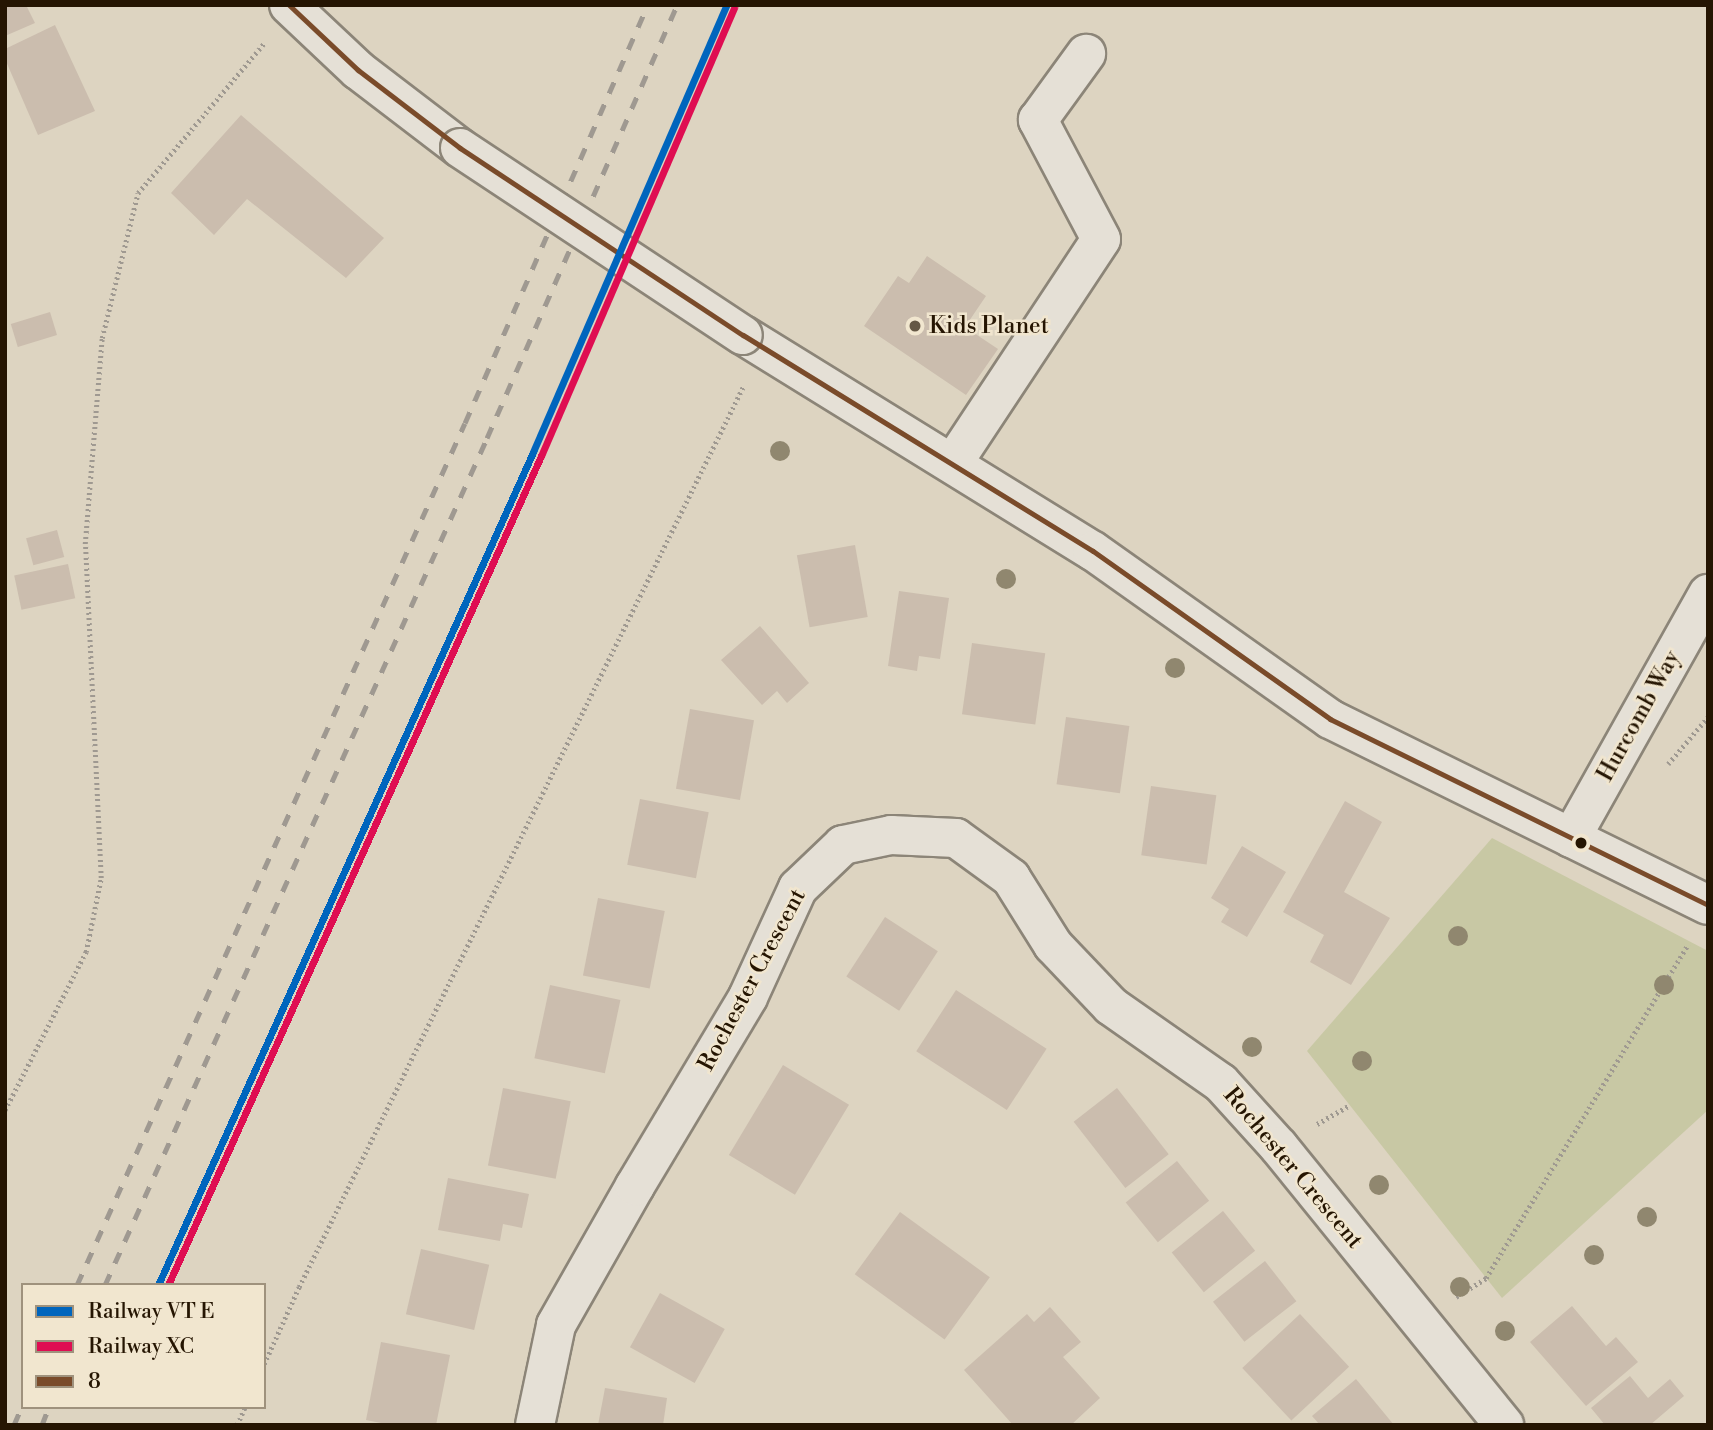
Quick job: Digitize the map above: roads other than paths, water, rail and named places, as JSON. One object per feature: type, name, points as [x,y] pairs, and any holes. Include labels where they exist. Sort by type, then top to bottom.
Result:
[{"type":"street","points":[[291,7],[358,70],[460,148],[743,335],[1093,551],[1330,719],[1571,838],[1701,920]]},
{"type":"street","points":[[953,463],[1101,239],[1038,120],[1086,54]]},
{"type":"street","name":"Hurcomb Way","points":[[1571,838],[1708,594]]},
{"type":"street","name":"Rochester Crescent","points":[[535,1425],[556,1325],[635,1185],[748,997],[798,888],[843,845],[891,835],[956,838],[1011,878],[1053,945],[1111,1006],[1221,1083],[1279,1147],[1504,1425]]},
{"type":"railway","points":[[78,1283],[465,423],[648,5]]},
{"type":"railway","points":[[106,1283],[487,438],[677,5]]},
{"type":"railway","points":[[14,1425],[21,1409]]},
{"type":"railway","points":[[42,1425],[48,1409]]},
{"type":"rail line","name":"XC","points":[[169,1283],[541,456],[734,8]]},
{"type":"place","name":"Kids Planet","points":[[915,326]]}]
